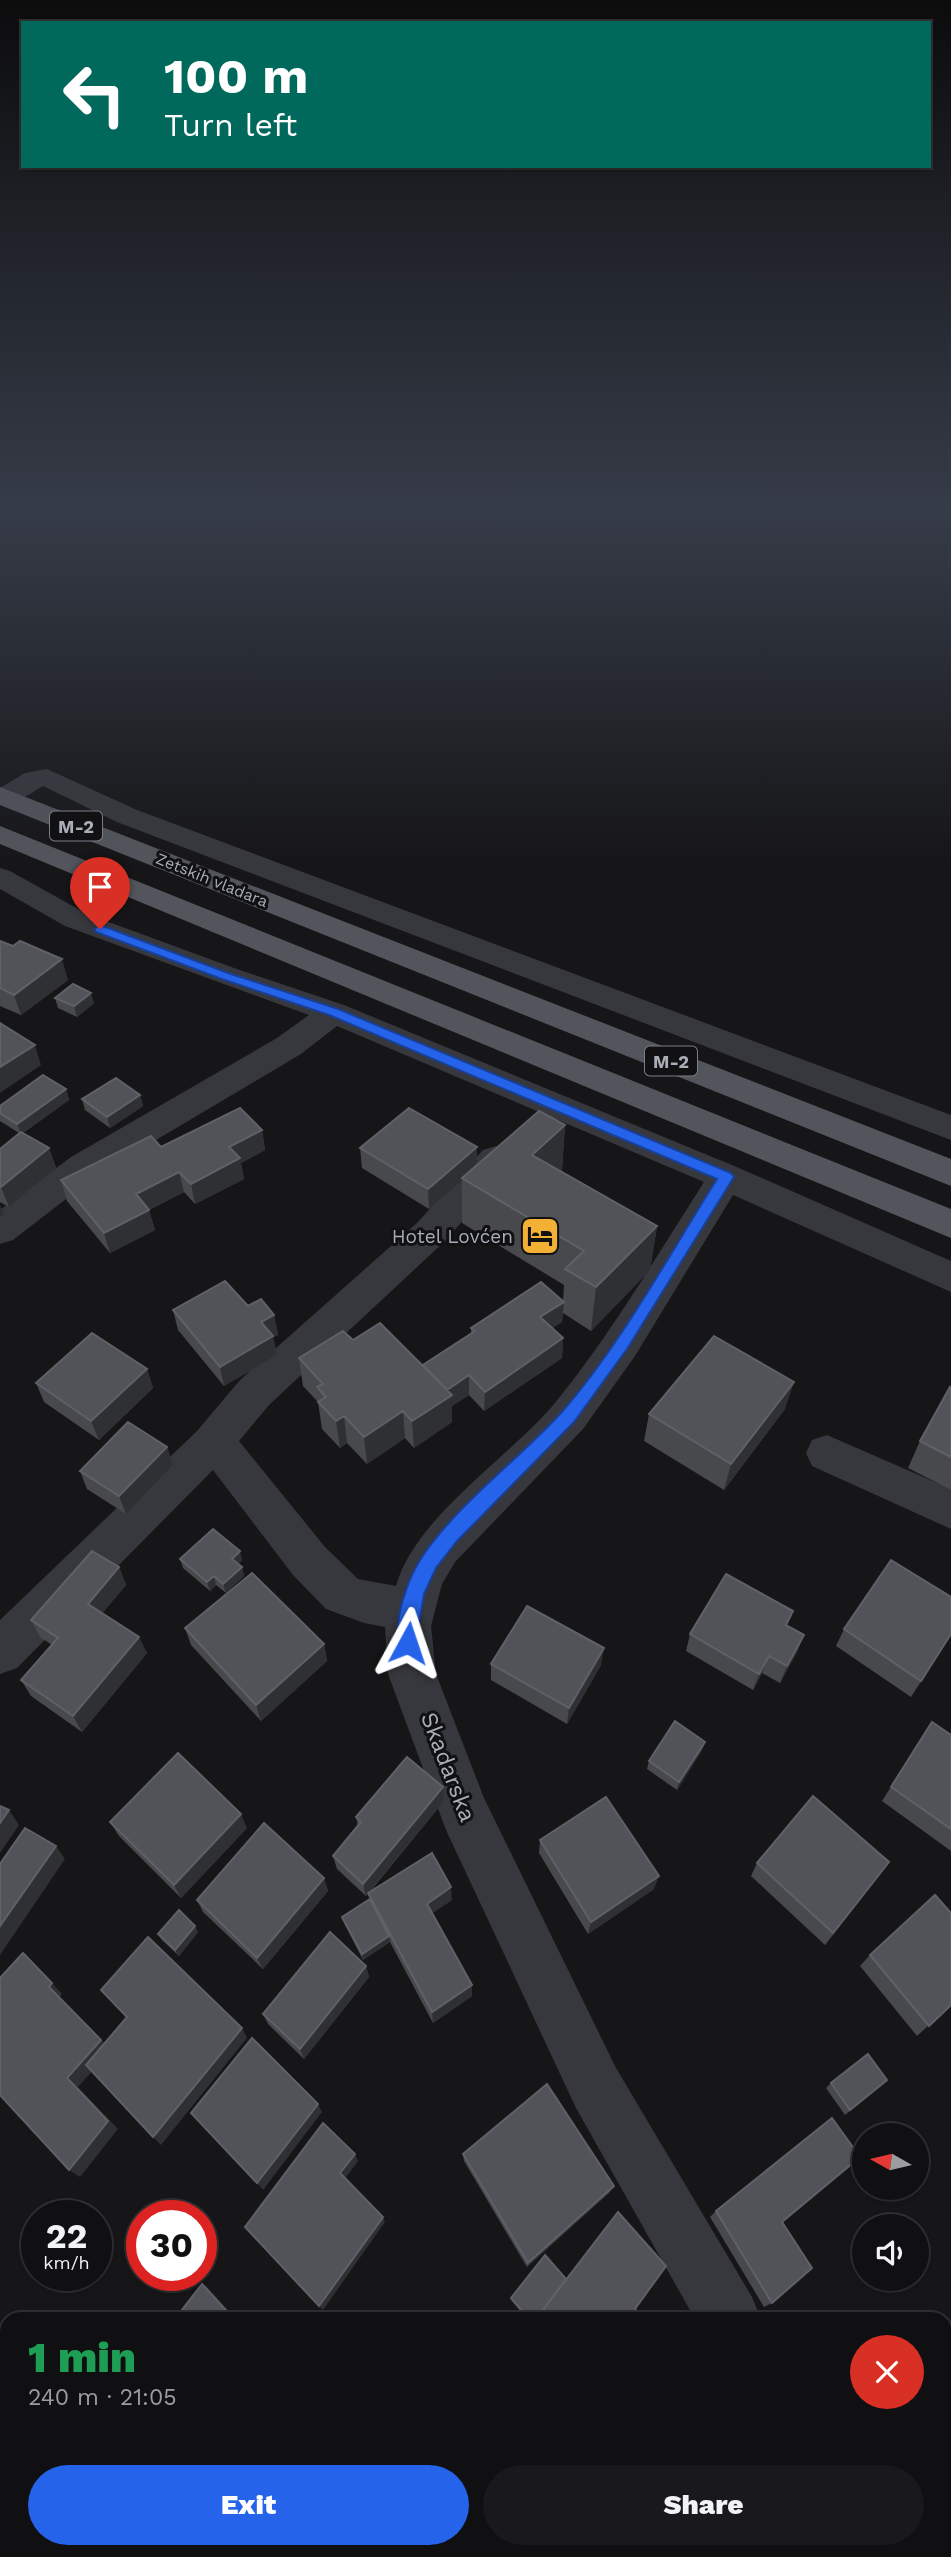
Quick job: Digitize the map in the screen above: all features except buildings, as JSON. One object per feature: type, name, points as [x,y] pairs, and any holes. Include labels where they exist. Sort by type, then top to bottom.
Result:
[{"type":"main road","name":"Zetskih vladara","points":[[3,796],[951,1172]]},
{"type":"main road","name":"M-2","points":[[0,834],[951,1224]]},
{"type":"street","points":[[3,796],[38,777],[59,781],[127,816],[951,1128]]},
{"type":"street","points":[[0,877],[76,919],[223,975],[334,1012],[726,1177],[951,1276]]},
{"type":"street","points":[[0,1230],[84,1166],[289,1046],[334,1012]]},
{"type":"street","points":[[0,1652],[212,1444],[255,1392],[431,1233],[547,1103]]},
{"type":"street","name":"Skadarska","points":[[726,1177],[621,1345],[568,1417],[439,1548],[421,1578],[411,1610],[408,1643],[412,1674],[464,1812],[596,2088],[726,2312]]},
{"type":"street","points":[[212,1444],[228,1457],[309,1561],[342,1594],[364,1602],[411,1610]]},
{"type":"street","points":[[827,1453],[951,1510]]},
{"type":"place","name":"Hotel Lovćen","points":[[540,1236]]},
{"type":"route","points":[[100,929],[223,975],[334,1012],[726,1177],[621,1345],[568,1417],[451,1535],[429,1562],[414,1594],[408,1643]]}]
